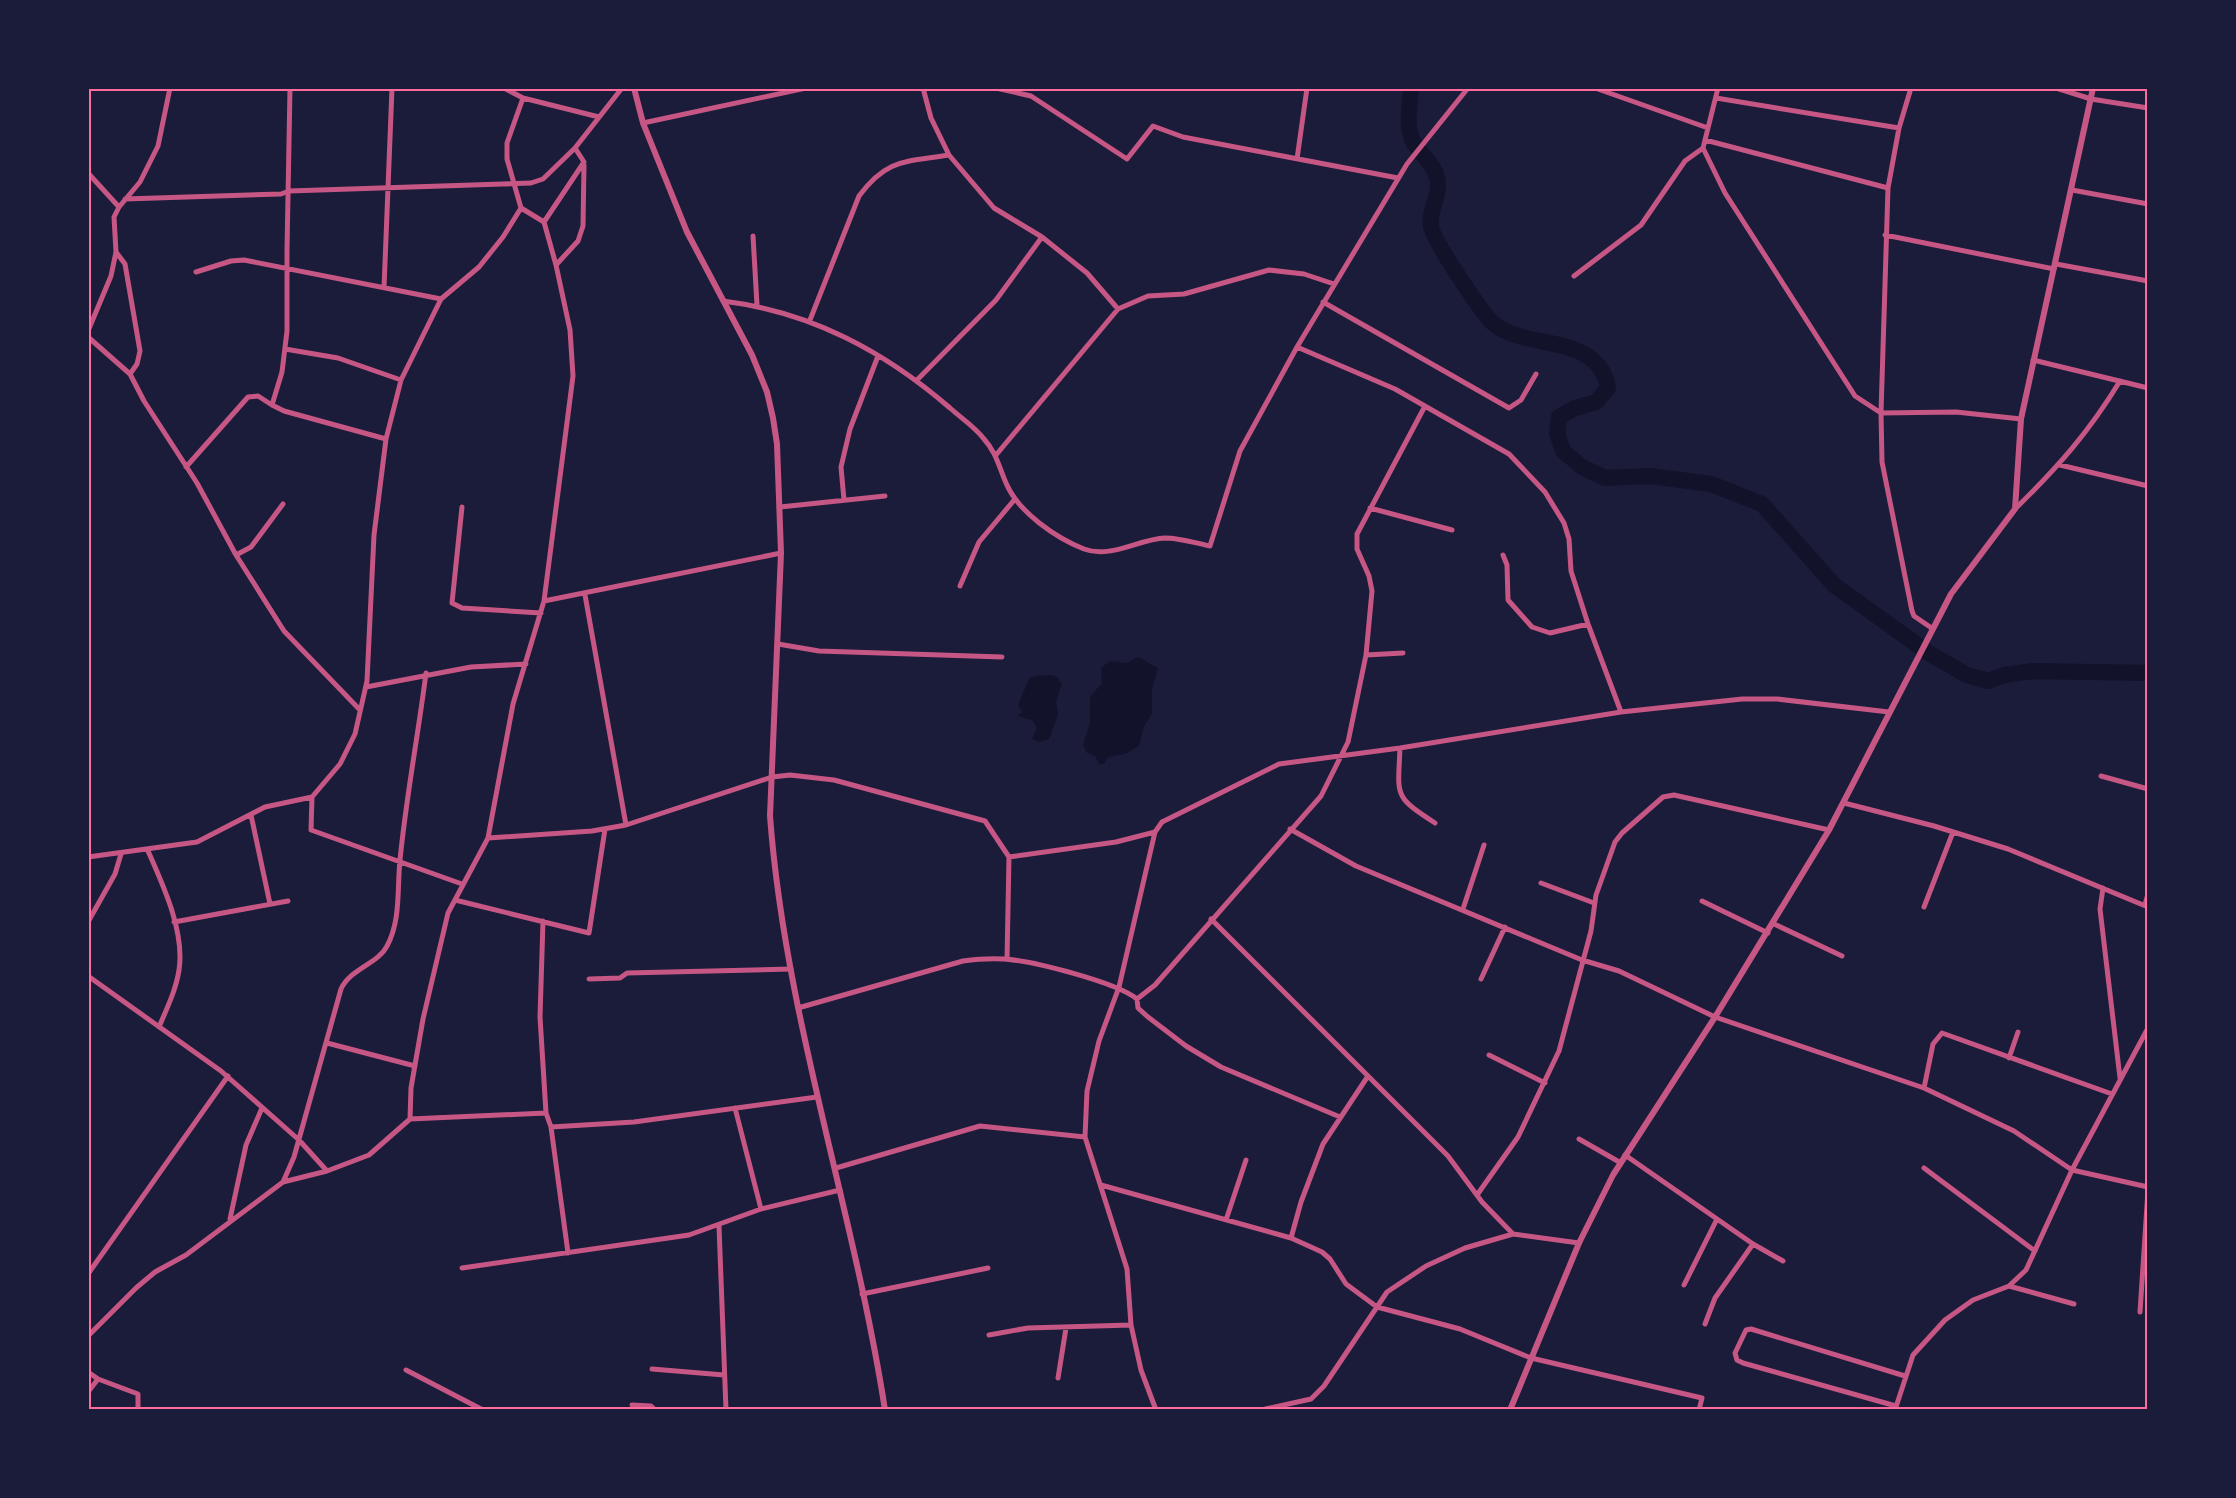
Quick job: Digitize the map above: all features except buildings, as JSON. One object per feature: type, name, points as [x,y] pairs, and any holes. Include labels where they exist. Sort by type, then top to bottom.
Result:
[{"type":"street","points":[[88,331],[111,276],[116,252],[113,228],[119,207],[140,182],[158,146],[171,88]]},
{"type":"street","points":[[272,405],[282,372],[285,349],[289,269],[290,88]]},
{"type":"street","points":[[384,288],[392,88]]},
{"type":"street","points":[[504,88],[523,98],[599,117]]},
{"type":"street","points":[[125,200],[281,194],[289,191],[389,186],[516,184],[543,179],[575,148],[622,88]]},
{"type":"street","points":[[634,88],[643,123],[687,232],[752,354],[767,392],[777,444],[781,553],[770,816],[773,853],[798,1008],[817,1097],[836,1168],[885,1410]]},
{"type":"street","points":[[643,123],[806,88]]},
{"type":"street","points":[[923,88],[931,118],[949,155],[994,208],[1042,237],[1087,273],[1118,309]]},
{"type":"street","points":[[996,88],[1032,96],[1127,159],[1153,126],[1183,137],[1398,178]]},
{"type":"street","points":[[1297,159],[1306,88]]},
{"type":"street","points":[[723,301],[757,306],[810,320],[878,356],[917,380],[983,437],[996,455],[1006,484],[1018,504],[1066,540],[1087,550],[1102,551],[1165,538],[1210,546],[1240,451],[1297,347],[1398,178],[1415,153],[1468,88]]},
{"type":"street","points":[[1594,88],[1708,128]]},
{"type":"street","points":[[1718,88],[1703,148],[1725,193],[1855,396],[1881,413],[1956,412],[2021,419]]},
{"type":"street","points":[[1911,88],[1899,128],[1888,188],[1881,413],[1882,462],[1912,611],[1933,629]]},
{"type":"street","points":[[2056,88],[2091,99],[2148,108]]},
{"type":"street","points":[[2015,508],[2021,419],[2093,88]]},
{"type":"street","points":[[88,857],[148,851],[197,842],[265,807],[312,797],[340,764],[355,734],[366,687],[374,535],[386,439],[401,380],[441,299],[479,267],[503,237],[521,208],[507,159],[507,143],[523,98]]},
{"type":"street","points":[[1716,98],[1899,128]]},
{"type":"street","points":[[1705,140],[1888,188]]},
{"type":"street","points":[[556,265],[578,242],[583,226],[584,162],[575,148]]},
{"type":"street","points":[[1574,276],[1641,225],[1685,161],[1703,148]]},
{"type":"street","points":[[810,320],[859,196],[870,181],[891,164],[949,155]]},
{"type":"street","points":[[543,222],[584,162]]},
{"type":"street","points":[[88,173],[119,207]]},
{"type":"street","points":[[2072,190],[2148,204]]},
{"type":"street","points":[[410,1119],[415,1066],[448,913],[488,838],[513,704],[544,601],[573,376],[570,330],[556,265],[543,222],[521,208]]},
{"type":"street","points":[[1885,235],[2055,267],[2148,281]]},
{"type":"street","points":[[753,236],[757,306]]},
{"type":"street","points":[[917,380],[996,300],[1042,237]]},
{"type":"street","points":[[116,252],[125,264],[140,351],[137,364],[130,374]]},
{"type":"street","points":[[196,272],[238,260],[441,299]]},
{"type":"street","points":[[996,455],[1118,309],[1148,296],[1184,294],[1269,270],[1304,274],[1334,284]]},
{"type":"street","points":[[1323,302],[1509,408],[1521,400],[1536,374]]},
{"type":"street","points":[[88,337],[130,374],[144,402],[186,467],[236,555],[284,630],[360,710]]},
{"type":"street","points":[[1297,347],[1395,389],[1509,454],[1545,492],[1564,523],[1569,539],[1572,571],[1588,624],[1621,712]]},
{"type":"street","points":[[285,349],[338,358],[401,380]]},
{"type":"street","points":[[844,500],[841,467],[850,429],[878,356]]},
{"type":"street","points":[[2033,360],[2148,388]]},
{"type":"street","points":[[1510,1410],[1579,1243],[1620,1163],[1774,924],[1829,830],[1951,594],[2015,508],[2060,465],[2094,423],[2120,381]]},
{"type":"street","points":[[186,467],[248,397],[258,396],[284,411],[386,439]]},
{"type":"street","points":[[1137,999],[1155,986],[1321,796],[1348,742],[1366,655],[1372,591],[1370,576],[1355,542],[1370,508],[1425,406]]},
{"type":"street","points":[[2060,465],[2148,486]]},
{"type":"street","points":[[780,507],[885,496]]},
{"type":"street","points":[[960,586],[979,542],[1015,499]]},
{"type":"street","points":[[236,555],[251,547],[283,504]]},
{"type":"street","points":[[462,507],[452,603],[462,608],[541,613]]},
{"type":"street","points":[[1370,508],[1452,531]]},
{"type":"street","points":[[544,601],[585,595],[781,553]]},
{"type":"street","points":[[1503,555],[1507,566],[1508,600],[1532,627],[1550,633],[1588,624]]},
{"type":"street","points":[[585,595],[626,825]]},
{"type":"street","points":[[778,645],[819,651],[1002,657]]},
{"type":"street","points":[[1366,655],[1403,653]]},
{"type":"street","points":[[366,687],[426,673],[471,667],[526,664]]},
{"type":"street","points":[[283,1182],[299,1140],[346,978],[386,949],[391,936],[399,898],[400,861],[426,673]]},
{"type":"street","points":[[1156,1410],[1141,1370],[1131,1325],[1127,1269],[1085,1137],[1087,1090],[1099,1041],[1119,987],[1155,832],[1162,822],[1279,764],[1400,748],[1621,712],[1742,699],[1777,699],[1889,712]]},
{"type":"street","points":[[1400,748],[1399,794],[1408,806],[1435,823]]},
{"type":"street","points":[[488,838],[605,829],[626,825],[772,777],[790,775],[834,780],[985,821],[1009,857],[1007,959]]},
{"type":"street","points":[[2101,776],[2148,789]]},
{"type":"street","points":[[1477,1195],[1518,1137],[1559,1051],[1591,931],[1594,903],[1615,842],[1636,819],[1668,795],[1829,830]]},
{"type":"street","points":[[312,797],[312,830],[462,884]]},
{"type":"street","points":[[1844,803],[2008,849],[2146,906],[2148,894]]},
{"type":"street","points":[[251,814],[270,904]]},
{"type":"street","points":[[455,900],[589,933],[605,829]]},
{"type":"street","points":[[1290,829],[1356,866],[1582,960],[1619,971],[1715,1017],[1924,1088],[2014,1131],[2072,1170],[2148,1188],[2140,1312]]},
{"type":"street","points":[[1009,857],[1116,842],[1155,832]]},
{"type":"street","points":[[1924,907],[1953,832]]},
{"type":"street","points":[[1463,909],[1484,845]]},
{"type":"street","points":[[148,851],[179,942],[179,972],[174,992],[159,1027]]},
{"type":"street","points":[[88,921],[115,874],[121,854]]},
{"type":"street","points":[[1541,883],[1594,903]]},
{"type":"street","points":[[2103,888],[2100,909],[2120,1080]]},
{"type":"street","points":[[174,922],[288,900]]},
{"type":"street","points":[[1702,901],[1768,933]]},
{"type":"street","points":[[1211,920],[1448,1156],[1477,1195],[1513,1234]]},
{"type":"street","points":[[543,921],[540,1017],[546,1113],[568,1253]]},
{"type":"street","points":[[1774,924],[1842,956]]},
{"type":"street","points":[[1481,979],[1505,927]]},
{"type":"street","points":[[798,1008],[963,961],[1007,959],[1119,987],[1137,999],[1138,1008],[1148,1017],[1186,1046],[1221,1067],[1340,1117]]},
{"type":"street","points":[[589,979],[620,978],[627,973],[791,969]]},
{"type":"street","points":[[88,976],[228,1076],[299,1140],[327,1171]]},
{"type":"street","points":[[1905,1376],[1751,1329],[1746,1330],[1735,1353],[1737,1360],[1743,1363],[1896,1408],[1913,1355],[1945,1320],[1973,1300],[2009,1286],[2026,1270],[2072,1170],[2148,1028]]},
{"type":"street","points":[[2009,1058],[2018,1032]]},
{"type":"street","points":[[1924,1088],[1933,1044],[1942,1033],[2112,1094]]},
{"type":"street","points":[[327,1043],[415,1066]]},
{"type":"street","points":[[1489,1054],[1545,1083]]},
{"type":"street","points":[[88,1274],[228,1076]]},
{"type":"street","points":[[1291,1238],[1300,1202],[1317,1158],[1340,1117],[1368,1076]]},
{"type":"street","points":[[550,1127],[634,1122],[817,1097]]},
{"type":"street","points":[[230,1219],[246,1145],[262,1108]]},
{"type":"street","points":[[735,1108],[760,1209]]},
{"type":"street","points":[[88,1336],[155,1272],[186,1255],[230,1219],[283,1182],[327,1171],[369,1155],[410,1119],[546,1113]]},
{"type":"street","points":[[836,1168],[981,1126],[1085,1137]]},
{"type":"street","points":[[1579,1139],[1620,1163]]},
{"type":"street","points":[[1625,1155],[1754,1244],[1783,1261]]},
{"type":"street","points":[[1226,1220],[1246,1160]]},
{"type":"street","points":[[1924,1168],[2035,1251]]},
{"type":"street","points":[[1101,1185],[1291,1238],[1322,1252],[1330,1259],[1346,1284],[1377,1307],[1460,1329],[1532,1358],[1702,1398],[1699,1410]]},
{"type":"street","points":[[462,1268],[689,1235],[719,1226],[760,1209],[840,1190]]},
{"type":"street","points":[[1684,1285],[1717,1219]]},
{"type":"street","points":[[719,1226],[726,1410]]},
{"type":"street","points":[[1261,1410],[1311,1399],[1324,1386],[1393,1286],[1426,1266],[1465,1248],[1513,1234],[1579,1243]]},
{"type":"street","points":[[1705,1324],[1715,1298],[1754,1244]]},
{"type":"street","points":[[862,1294],[988,1268]]},
{"type":"street","points":[[2009,1286],[2074,1304]]},
{"type":"street","points":[[989,1335],[1028,1329],[1131,1325]]},
{"type":"street","points":[[1058,1378],[1066,1328]]},
{"type":"street","points":[[652,1369],[724,1375]]},
{"type":"street","points":[[406,1370],[483,1410]]},
{"type":"street","points":[[88,1372],[98,1379],[138,1394],[138,1410]]},
{"type":"street","points":[[88,1392],[98,1379]]},
{"type":"street","points":[[632,1405],[651,1406],[655,1410]]},
{"type":"shaded area","points":[[1138,657],[1158,668],[1152,689],[1152,714],[1144,726],[1139,746],[1125,754],[1108,757],[1104,764],[1099,764],[1095,756],[1087,753],[1083,745],[1090,723],[1090,697],[1102,683],[1101,668],[1110,661],[1127,663]]},
{"type":"shaded area","points":[[1034,676],[1057,677],[1062,684],[1056,701],[1058,715],[1049,739],[1039,742],[1032,739],[1037,728],[1032,720],[1017,716],[1022,712],[1018,705],[1029,679]]},
{"type":"waterway","points":[[1411,88],[1409,116],[1411,137],[1433,167],[1438,183],[1437,196],[1431,214],[1431,226],[1447,258],[1466,287],[1489,319],[1502,329],[1518,336],[1573,349],[1589,357],[1601,369],[1608,388],[1596,402],[1575,408],[1559,417],[1557,433],[1563,451],[1582,467],[1605,478],[1650,476],[1711,484],[1762,504],[1834,585],[1930,654],[1967,675],[1988,681],[2004,675],[2034,671],[2148,673]]}]
